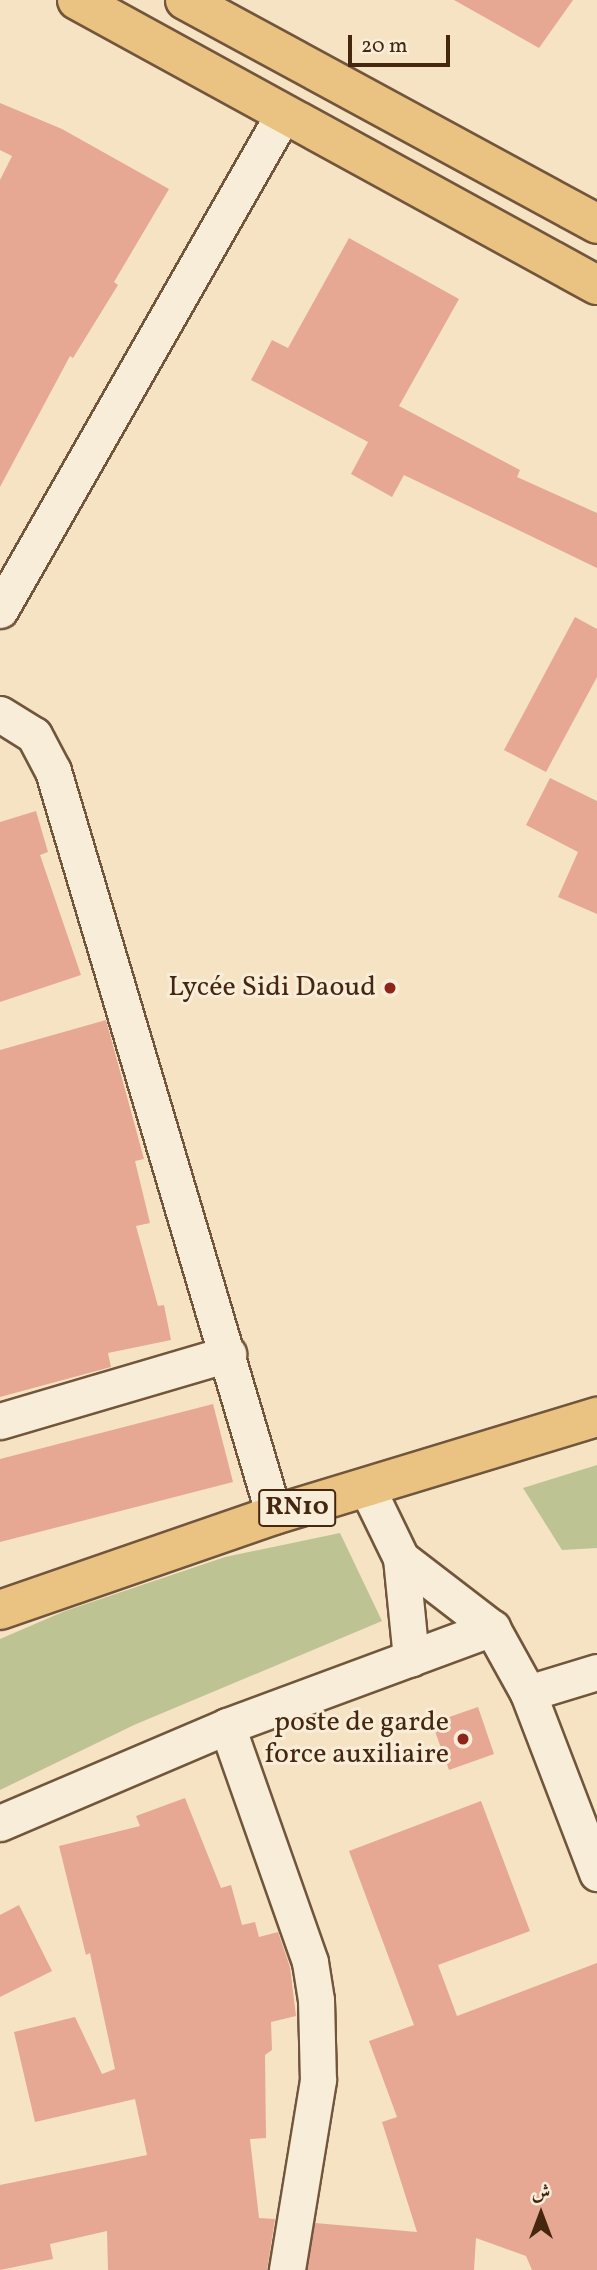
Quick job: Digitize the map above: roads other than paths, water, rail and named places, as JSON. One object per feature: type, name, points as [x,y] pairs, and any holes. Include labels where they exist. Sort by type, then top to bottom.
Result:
[{"type":"main road","points":[[77,0],[597,285]]},
{"type":"main road","points":[[185,0],[597,224]]},
{"type":"main road","points":[[285,114],[311,68]]},
{"type":"main road","name":"RN10","points":[[0,1610],[274,1515],[597,1417]]},
{"type":"street","points":[[0,610],[285,114]]},
{"type":"street","points":[[0,714],[34,735],[53,771],[274,1515]]},
{"type":"street","points":[[0,1420],[228,1354]]},
{"type":"street","points":[[366,1486],[401,1558],[411,1659]]},
{"type":"street","points":[[401,1558],[492,1628],[528,1693],[597,1873]]},
{"type":"street","points":[[0,1823],[227,1726],[492,1628]]},
{"type":"street","points":[[528,1693],[597,1672]]},
{"type":"street","points":[[227,1726],[310,1962],[316,2000],[318,2080],[287,2270]]},
{"type":"place","name":"Lycée Sidi Daoud","points":[[390,988]]},
{"type":"place","name":"poste de garde force auxiliaire","points":[[463,1739]]}]
